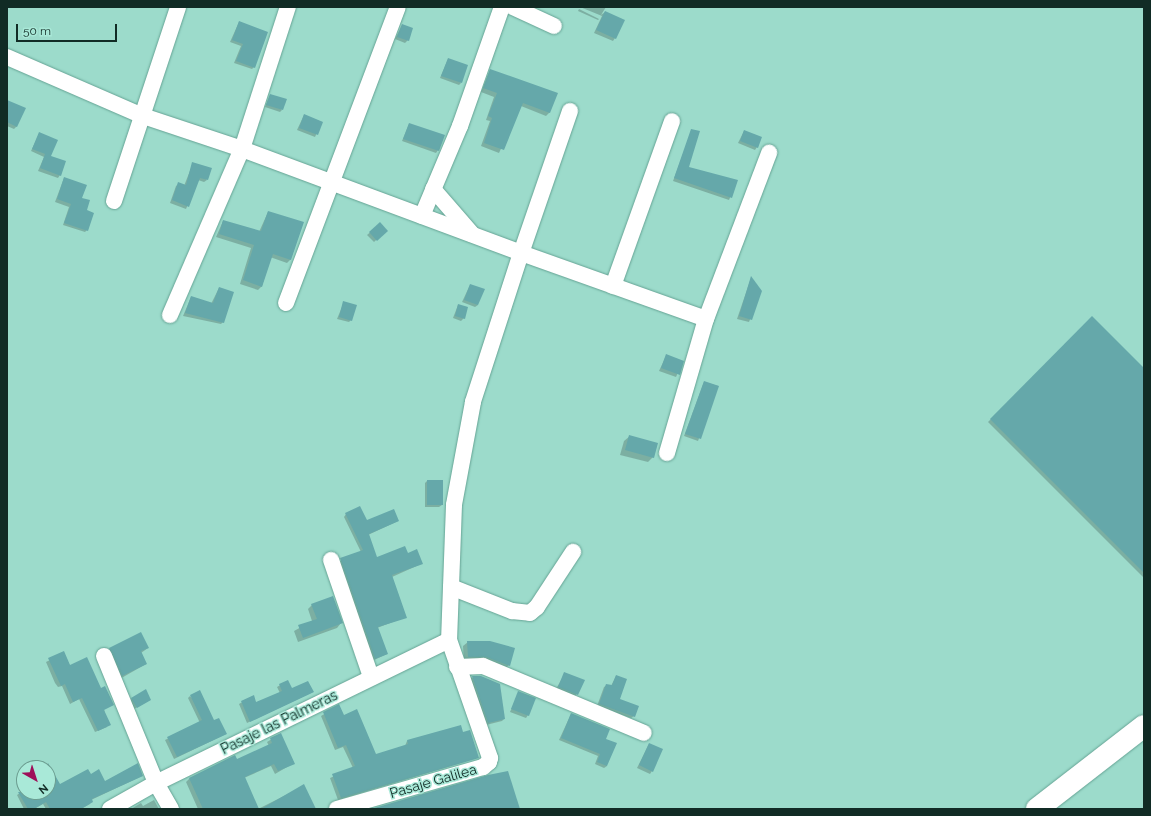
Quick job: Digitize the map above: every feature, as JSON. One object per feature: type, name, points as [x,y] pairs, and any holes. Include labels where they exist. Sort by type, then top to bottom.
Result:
[{"type":"highway","points":[[1037,809],[1144,726]]},
{"type":"street","points":[[114,201],[178,7]]},
{"type":"street","points":[[170,315],[242,149],[288,7]]},
{"type":"street","points":[[286,303],[398,7]]},
{"type":"street","points":[[422,216],[460,126],[502,7]]},
{"type":"street","points":[[513,7],[554,26]]},
{"type":"street","points":[[7,57],[143,116],[242,149],[613,286],[706,318]]},
{"type":"street","points":[[570,111],[521,252],[473,402],[454,505],[449,640],[457,667],[483,666],[644,733]]},
{"type":"street","points":[[613,286],[672,121]]},
{"type":"street","points":[[667,453],[706,318],[770,153]]},
{"type":"street","points":[[433,189],[473,235]]},
{"type":"street","points":[[451,587],[512,611],[530,613],[537,607],[573,552]]},
{"type":"street","points":[[331,560],[371,677]]},
{"type":"street","name":"Pasaje las Palmeras","points":[[110,809],[156,783],[449,640]]},
{"type":"street","points":[[104,656],[156,783],[171,809]]},
{"type":"street","name":"Pasaje Galilea","points":[[337,809],[483,768],[490,758],[457,667]]},
{"type":"building","points":[[605,11],[625,20],[616,39],[596,30]]},
{"type":"building","points":[[239,21],[268,32],[255,68],[236,61],[243,44],[232,40]]},
{"type":"building","points":[[402,24],[413,28],[409,41],[397,37]]},
{"type":"building","points":[[448,58],[468,65],[462,83],[441,76]]},
{"type":"building","points":[[490,69],[558,93],[550,113],[523,103],[504,150],[484,143],[492,118],[488,116],[497,93],[483,88]]},
{"type":"building","points":[[270,94],[287,99],[283,110],[266,105]]},
{"type":"building","points":[[7,100],[26,108],[17,127],[7,122]]},
{"type":"building","points":[[304,114],[323,122],[318,135],[299,128]]},
{"type":"building","points":[[409,123],[445,135],[439,151],[403,139]]},
{"type":"building","points":[[691,129],[700,131],[689,167],[738,180],[732,198],[674,178]]},
{"type":"building","points":[[744,130],[762,137],[758,148],[740,141]]},
{"type":"building","points":[[39,132],[58,140],[51,156],[66,161],[61,176],[40,168],[45,154],[48,155],[32,149]]},
{"type":"building","points":[[192,162],[212,168],[208,180],[200,178],[189,207],[172,200],[178,182],[186,185]]},
{"type":"building","points":[[64,177],[87,185],[82,198],[90,200],[87,210],[94,213],[88,231],[64,223],[71,204],[57,199]]},
{"type":"building","points":[[268,211],[304,222],[291,260],[273,254],[262,287],[243,280],[254,245],[219,234],[223,220],[261,231]]},
{"type":"building","points":[[380,222],[388,231],[377,241],[369,232]]},
{"type":"building","points":[[751,276],[762,291],[752,320],[739,316]]},
{"type":"building","points":[[470,284],[485,289],[478,305],[464,300]]},
{"type":"building","points":[[219,287],[234,292],[224,323],[185,313],[191,296],[213,303]]},
{"type":"building","points":[[343,301],[357,305],[352,321],[339,317]]},
{"type":"building","points":[[458,304],[468,307],[465,319],[455,316]]},
{"type":"building","points":[[1092,316],[1144,368],[1144,573],[990,419]]},
{"type":"building","points":[[666,354],[684,361],[680,375],[661,368]]},
{"type":"building","points":[[704,381],[719,386],[701,439],[685,434]]},
{"type":"building","points":[[629,435],[658,443],[654,458],[625,450]]},
{"type":"building","points":[[427,480],[443,480],[443,505],[427,505]]},
{"type":"building","points":[[360,506],[367,520],[394,509],[399,521],[369,534],[377,557],[405,546],[408,553],[417,549],[423,564],[392,575],[407,618],[378,627],[388,654],[375,659],[340,558],[363,550],[345,513]]},
{"type":"building","points":[[333,596],[343,623],[303,638],[298,625],[317,619],[311,604]]},
{"type":"building","points":[[141,632],[149,648],[141,651],[147,664],[122,676],[109,648]]},
{"type":"building","points":[[467,641],[490,641],[515,648],[510,666],[486,657],[468,657]]},
{"type":"building","points":[[64,651],[70,665],[87,657],[101,688],[105,686],[114,705],[104,710],[111,725],[98,731],[82,698],[73,702],[65,684],[61,686],[48,658]]},
{"type":"building","points":[[564,672],[585,680],[578,695],[558,687]]},
{"type":"building","points":[[616,675],[627,679],[620,699],[639,706],[635,717],[599,704],[606,684],[612,685]]},
{"type":"building","points":[[472,676],[481,676],[500,684],[505,719],[488,723]]},
{"type":"building","points":[[288,680],[292,688],[308,681],[314,692],[250,722],[241,701],[254,695],[256,702],[282,691],[279,684]]},
{"type":"building","points":[[146,689],[151,700],[137,708],[131,698]]},
{"type":"building","points":[[200,690],[214,720],[219,718],[227,734],[177,757],[167,737],[202,720],[190,695]]},
{"type":"building","points":[[518,691],[536,698],[529,716],[511,709]]},
{"type":"building","points":[[339,704],[344,715],[357,709],[376,754],[408,744],[407,740],[461,725],[463,732],[470,730],[479,758],[341,798],[332,774],[355,766],[346,745],[338,748],[323,712]]},
{"type":"building","points":[[571,713],[610,729],[606,739],[617,743],[607,766],[597,762],[600,754],[561,738]]},
{"type":"building","points":[[281,733],[295,764],[278,771],[274,764],[245,777],[259,809],[203,809],[189,778],[235,755],[237,759],[272,743],[270,738]]},
{"type":"building","points":[[649,743],[663,749],[653,772],[639,765]]},
{"type":"building","points":[[138,763],[143,776],[92,799],[93,802],[81,809],[50,809],[46,802],[34,809],[28,809],[23,800],[56,800],[56,777],[60,784],[88,769],[91,774],[99,769],[105,781]]},
{"type":"building","points":[[508,771],[520,809],[371,809],[488,775]]},
{"type":"building","points":[[304,784],[316,809],[261,809]]}]
